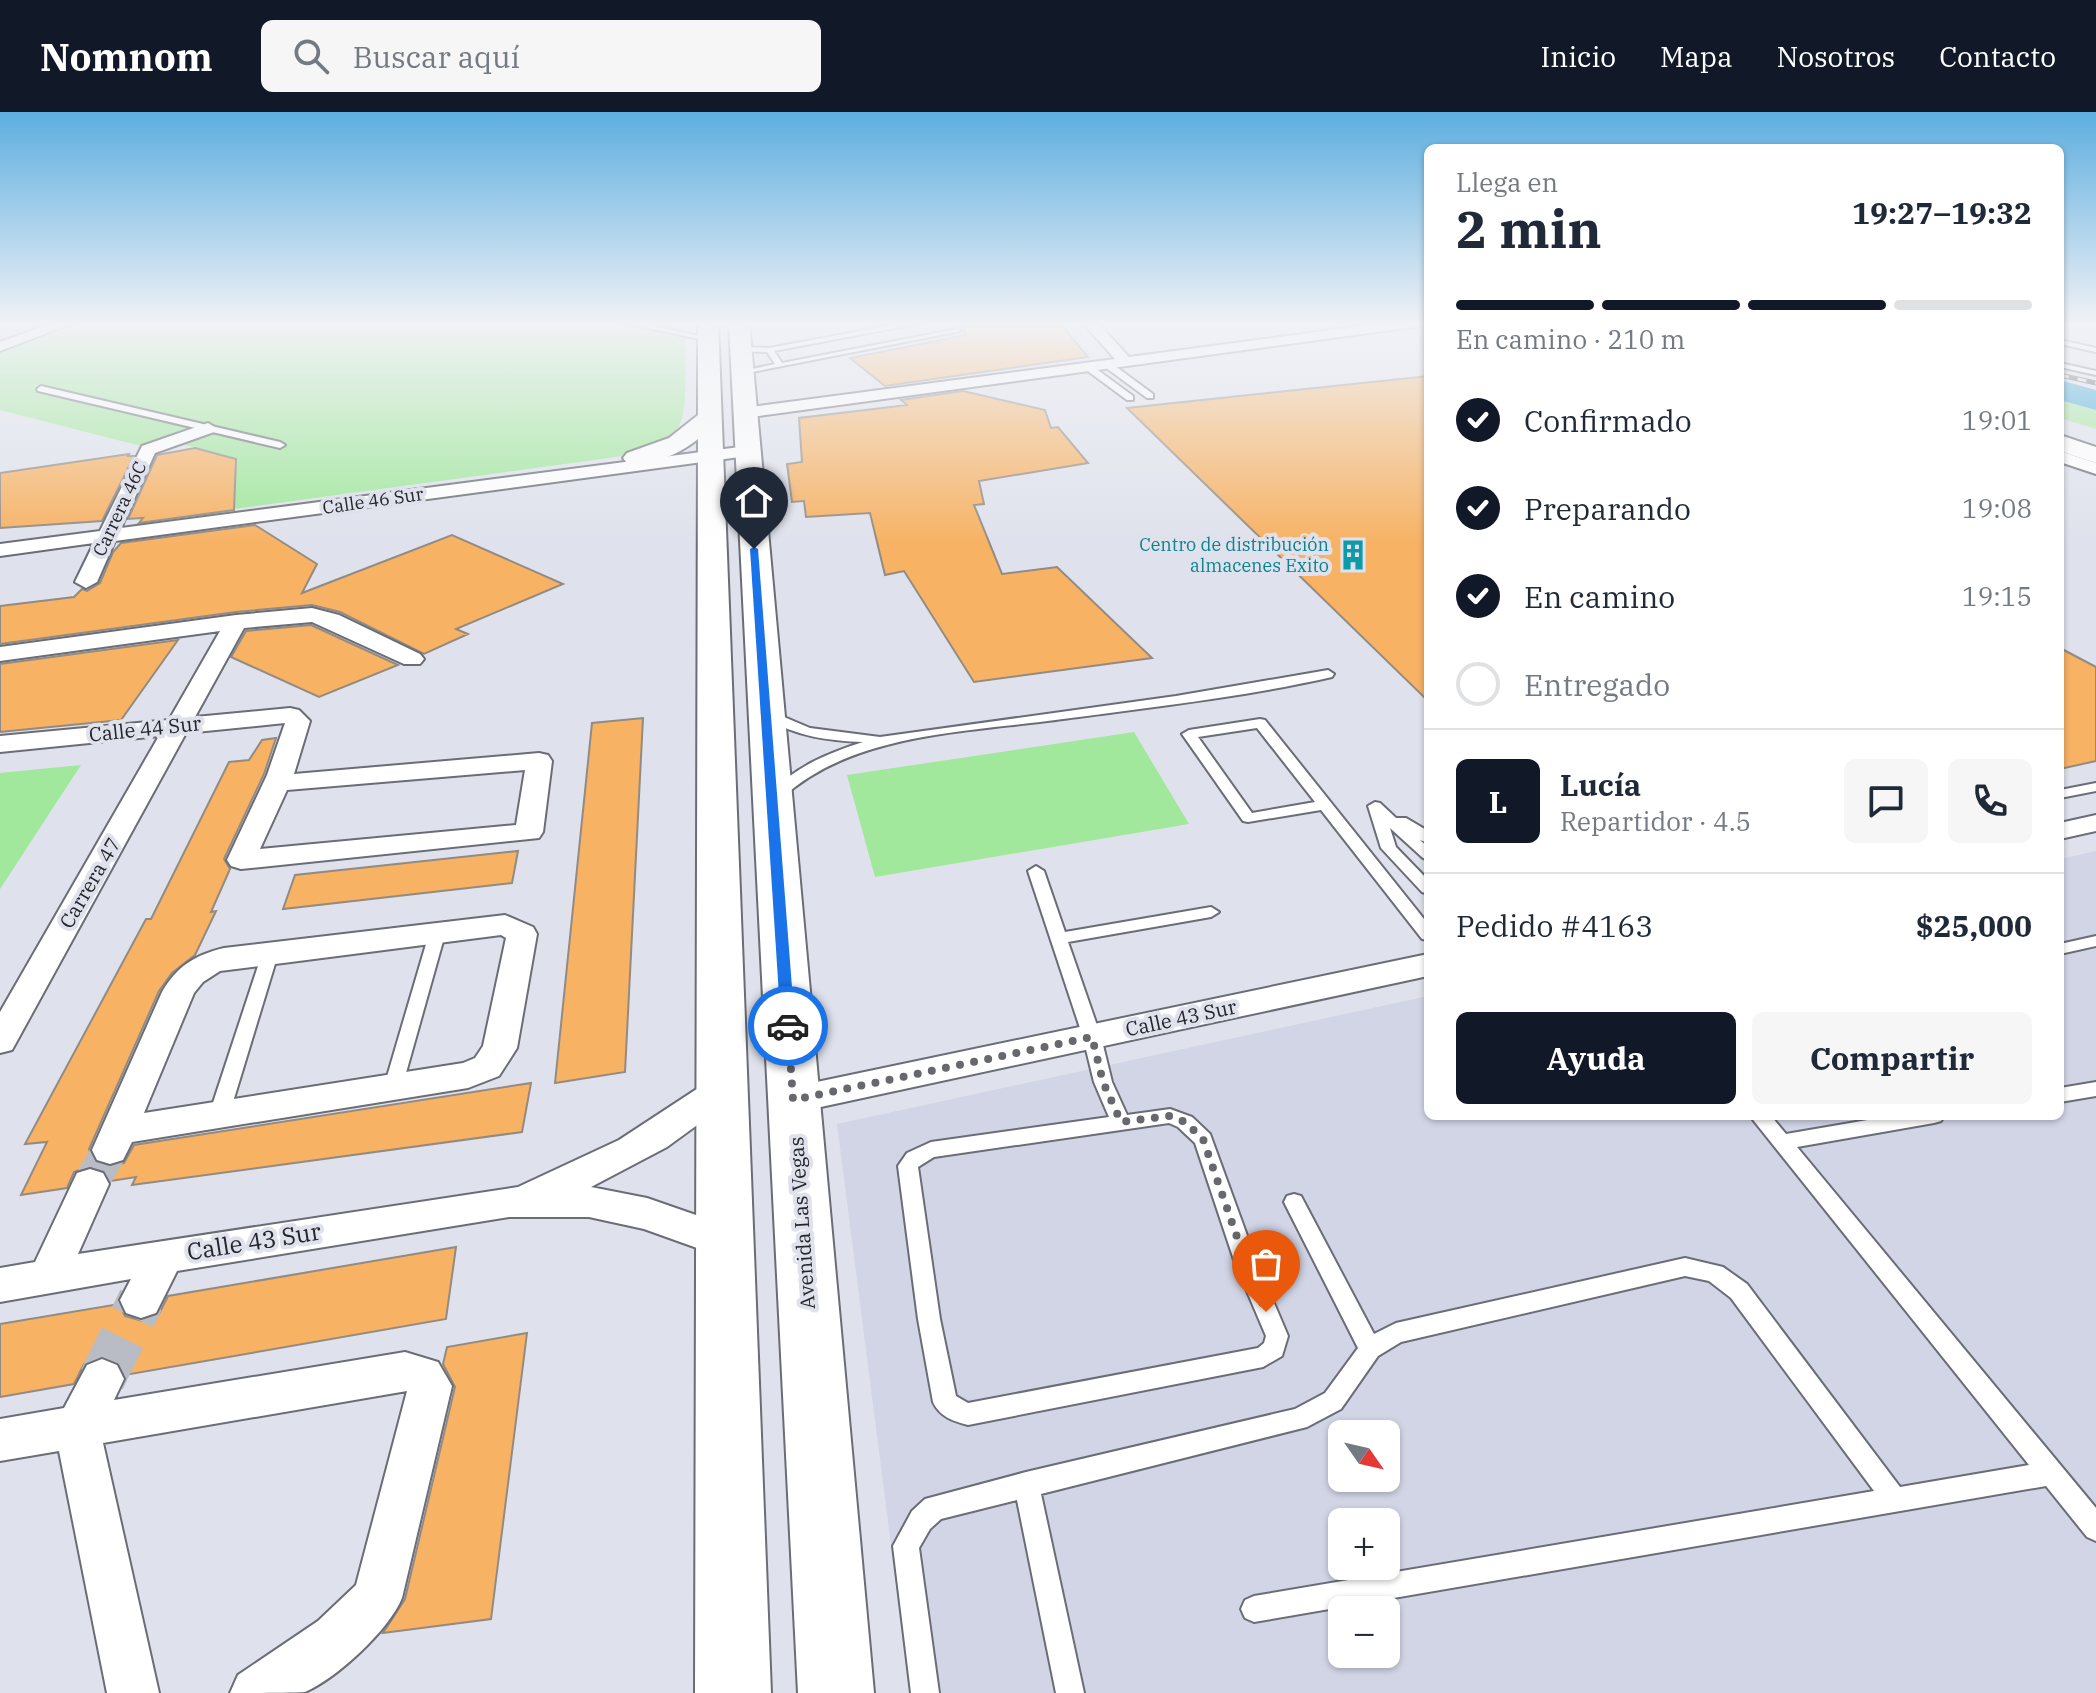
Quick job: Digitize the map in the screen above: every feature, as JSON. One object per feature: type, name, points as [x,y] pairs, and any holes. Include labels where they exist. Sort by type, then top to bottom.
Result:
[{"type":"main road","name":"Avenida Las Vegas","points":[[718,396],[766,712],[836,1693]]},
{"type":"main road","name":"Avenida Las Vegas","points":[[733,1693],[721,1090],[725,445],[734,396]]},
{"type":"main road","points":[[2064,426],[2096,436]]},
{"type":"main road","points":[[644,461],[678,443],[725,445]]},
{"type":"main road","points":[[2064,444],[2096,455]]},
{"type":"main road","points":[[644,461],[692,473],[725,445]]},
{"type":"street","points":[[725,445],[954,396]]},
{"type":"street","name":"Carrera 46C","points":[[86,582],[148,450],[208,428]]},
{"type":"street","points":[[2064,457],[2096,469]]},
{"type":"street","name":"Calle 46 Sur","points":[[0,543],[109,532],[644,461]]},
{"type":"street","name":"Calle 46 Sur","points":[[0,550],[109,532]]},
{"type":"street","points":[[0,654],[236,622],[312,615],[331,620],[412,659]]},
{"type":"street","name":"Carrera 47","points":[[0,1041],[236,622]]},
{"type":"street","name":"Calle 44 Sur","points":[[0,744],[290,715],[298,721],[277,783]]},
{"type":"street","points":[[539,761],[529,832],[241,860],[277,783],[539,761]]},
{"type":"street","points":[[2064,830],[2096,823]]},
{"type":"street","points":[[505,925],[522,934],[500,1048],[487,1067],[468,1075],[219,1115],[116,1140],[178,992],[188,975],[202,965],[224,958],[437,934],[505,925]]},
{"type":"street","name":"Calle 43 Sur","points":[[793,1100],[1424,966]]},
{"type":"street","points":[[509,1202],[588,1175],[631,1153],[676,1125],[721,1090]]},
{"type":"street","points":[[48,1277],[90,1184]]},
{"type":"street","points":[[509,1202],[589,1202],[647,1214],[725,1242]]},
{"type":"street","name":"Calle 43 Sur","points":[[0,1285],[509,1202]]},
{"type":"street","points":[[141,1300],[164,1256]]},
{"type":"street","points":[[0,1440],[405,1371],[418,1371],[426,1378],[430,1386],[377,1598],[357,1622],[332,1643],[256,1693]]},
{"type":"street","points":[[102,1379],[77,1428],[133,1693]]},
{"type":"lane","points":[[70,396],[280,445]]},
{"type":"lane","points":[[766,712],[790,729],[835,737],[888,739],[1176,700],[1328,674]]},
{"type":"lane","points":[[1323,805],[1248,818],[1189,734],[1260,723],[1424,930]]},
{"type":"lane","points":[[772,800],[794,777],[841,755],[888,739]]},
{"type":"lane","points":[[2064,793],[2096,787]]},
{"type":"lane","points":[[1375,806],[1424,836]]},
{"type":"lane","points":[[1375,806],[1424,851]]},
{"type":"lane","points":[[1375,806],[1389,848],[1424,885]]},
{"type":"lane","points":[[1036,871],[1092,1037],[1103,1082],[1121,1122]]},
{"type":"lane","points":[[1059,938],[1211,912]]},
{"type":"lane","points":[[393,1087],[437,934]]},
{"type":"lane","points":[[2064,948],[2096,941]]},
{"type":"lane","points":[[219,1115],[270,954]]},
{"type":"lane","points":[[2064,1094],[2096,1089]]},
{"type":"lane","points":[[1170,1116],[1185,1122],[1203,1139],[1246,1263],[1277,1336],[1274,1349],[1263,1357],[968,1414],[954,1410],[945,1402],[929,1319],[908,1166],[914,1158],[931,1150],[1121,1122],[1170,1116]]},
{"type":"lane","points":[[1763,1120],[2096,1528]]},
{"type":"lane","points":[[1781,1142],[1910,1120]]},
{"type":"lane","points":[[1294,1202],[1370,1349]]},
{"type":"lane","points":[[925,1693],[906,1546],[921,1520],[934,1508],[1299,1419],[1333,1401],[1370,1349],[1396,1333],[1685,1267],[1715,1273],[1739,1291],[1896,1501]]},
{"type":"lane","points":[[1254,1609],[2051,1473]]},
{"type":"lane","points":[[1026,1484],[1070,1693]]},
{"type":"shaded area","points":[[2096,851],[2096,1693],[910,1693],[837,1124],[1424,997],[1424,1120],[2064,1120],[2064,858]]},
{"type":"green space","points":[[0,396],[685,396],[678,428],[665,439],[633,453],[234,509],[236,459],[178,443],[137,445],[0,410]]},
{"type":"green space","points":[[2064,401],[2096,410],[2096,429],[2064,419]]},
{"type":"green space","points":[[1134,732],[1189,824],[875,877],[847,775]]},
{"type":"green space","points":[[81,765],[0,889],[0,773]]},
{"type":"water","points":[[2064,396],[2096,396],[2096,410],[2064,401]]},
{"type":"building","points":[[930,396],[984,396],[1045,410],[1051,428],[1058,427],[1088,463],[979,481],[984,504],[974,505],[1002,574],[1057,567],[1152,658],[974,682],[904,571],[885,575],[870,513],[806,517],[804,501],[792,502],[787,464],[802,462],[799,418],[907,405],[901,400]]},
{"type":"building","name":"Centro de distribución almacenes Exito","points":[[1242,396],[1424,396],[1424,697],[1127,408]]},
{"type":"building","points":[[195,448],[236,459],[234,510],[139,523],[143,518],[128,519],[157,455]]},
{"type":"building","points":[[129,454],[134,456],[102,521],[0,528],[0,473]]},
{"type":"building","points":[[255,525],[317,564],[302,593],[452,535],[563,584],[456,629],[468,634],[424,654],[340,612],[312,605],[236,612],[0,644],[0,606],[74,597],[82,589],[87,591],[100,583],[113,552],[121,543]]},
{"type":"building","points":[[311,625],[398,665],[319,697],[231,657],[246,631]]},
{"type":"building","points":[[178,640],[121,720],[0,732],[0,664]]},
{"type":"building","points":[[2064,650],[2096,667],[2096,761],[2064,768]]},
{"type":"building","points":[[643,718],[625,1072],[555,1083],[592,723]]},
{"type":"building","points":[[276,738],[264,774],[224,859],[230,869],[211,912],[216,911],[195,955],[172,973],[159,991],[89,1149],[94,1161],[109,1167],[124,1163],[134,1145],[531,1083],[522,1132],[132,1185],[136,1177],[111,1181],[104,1170],[89,1166],[74,1172],[67,1188],[21,1195],[47,1142],[25,1144],[146,919],[151,919],[229,762],[249,760],[262,740]]},
{"type":"building","points":[[518,851],[512,883],[283,909],[295,875]]},
{"type":"building","points":[[456,1247],[446,1319],[125,1375],[118,1362],[101,1356],[84,1364],[74,1384],[0,1397],[0,1324],[119,1304],[125,1316],[142,1321],[159,1314],[168,1296]]},
{"type":"building","points":[[527,1333],[491,1619],[383,1633],[405,1599],[455,1387],[443,1364],[447,1347]]},
{"type":"tunnel","points":[[90,1184],[110,1150]]},
{"type":"tunnel","points":[[102,1379],[141,1300]]},
{"type":"way so far","points":[[788,1026],[793,1100],[1092,1037],[1103,1082],[1121,1122],[1170,1116],[1185,1122],[1203,1139],[1266,1312]]},
{"type":"place","name":"Centro de distribución almacenes Exito","points":[[1353,555]]},
{"type":"route","points":[[754,549],[788,1026]]}]
